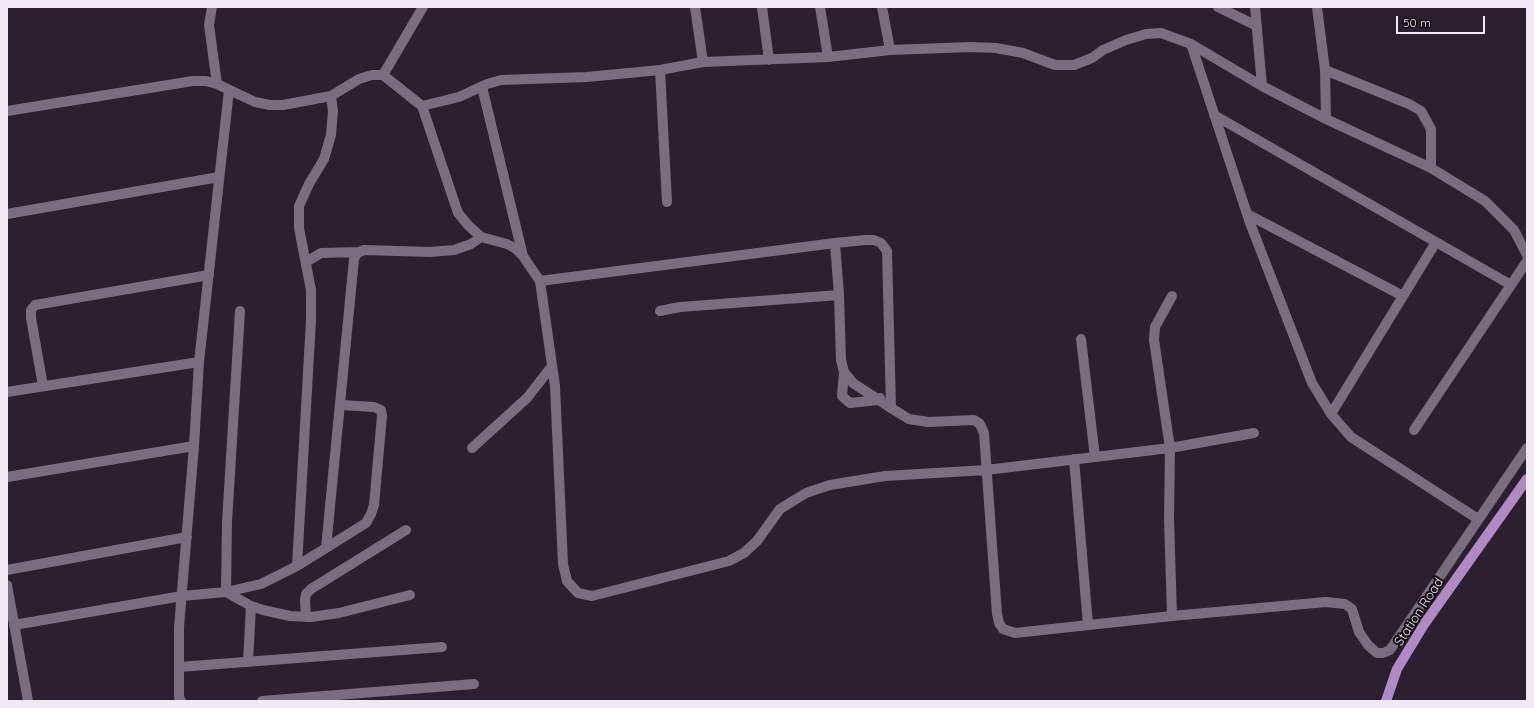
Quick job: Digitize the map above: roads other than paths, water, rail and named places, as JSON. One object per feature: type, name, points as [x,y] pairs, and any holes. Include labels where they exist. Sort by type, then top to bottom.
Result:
[{"type":"main road","name":"Station Road","points":[[1386,701],[1397,669],[1424,623],[1527,479]]},
{"type":"street","points":[[212,7],[210,25],[217,84]]},
{"type":"street","points":[[383,75],[423,7]]},
{"type":"street","points":[[695,7],[702,62]]},
{"type":"street","points":[[762,7],[769,60]]},
{"type":"street","points":[[820,7],[828,57]]},
{"type":"street","points":[[882,7],[890,50]]},
{"type":"street","points":[[1218,7],[1257,26]]},
{"type":"street","points":[[1255,7],[1262,86]]},
{"type":"street","points":[[1317,7],[1325,70],[1326,119]]},
{"type":"street","points":[[422,106],[459,97],[482,86],[501,80],[514,78],[586,77],[660,70],[702,62],[828,57],[890,50],[971,47],[996,48],[1023,53],[1055,65],[1074,65],[1092,58],[1103,50],[1126,40],[1146,34],[1161,33],[1191,44],[1262,86],[1326,119],[1431,168],[1485,201],[1514,230],[1527,255]]},
{"type":"street","points":[[1191,44],[1247,214],[1312,383],[1331,414],[1351,437],[1478,519]]},
{"type":"street","points":[[660,70],[667,202]]},
{"type":"street","points":[[1325,70],[1409,104],[1421,111],[1431,129],[1431,168]]},
{"type":"street","points":[[7,111],[193,81],[206,81],[217,84],[255,102],[270,105],[283,105],[332,96],[359,79],[372,75],[383,75],[422,106],[458,213],[481,237],[507,244],[523,256],[540,281],[555,386],[563,564],[567,581],[578,593],[592,596],[729,561],[744,554],[757,541],[780,509],[806,493],[830,485],[884,476],[986,470],[1170,448],[1254,433]]},
{"type":"street","points":[[482,86],[523,256]]},
{"type":"street","points":[[181,701],[179,697],[179,626],[194,446],[199,362],[229,90]]},
{"type":"street","points":[[296,566],[311,320],[311,290],[299,228],[299,206],[309,184],[324,159],[331,135],[333,112],[332,96]]},
{"type":"street","points":[[1214,115],[1511,285]]},
{"type":"street","points":[[7,214],[219,177]]},
{"type":"street","points":[[1247,214],[1403,296]]},
{"type":"street","points":[[306,262],[321,253],[359,252],[364,250],[430,252],[454,250],[471,244],[481,237]]},
{"type":"street","points":[[540,281],[835,243],[874,240],[881,243],[887,251],[891,408]]},
{"type":"street","points":[[1331,414],[1436,242]]},
{"type":"street","points":[[835,243],[839,295],[841,360],[844,372],[842,396],[850,403],[878,400],[890,389]]},
{"type":"street","points":[[326,548],[354,259],[359,252]]},
{"type":"street","points":[[1414,430],[1527,261]]},
{"type":"street","points":[[43,386],[31,318],[31,310],[35,305],[209,275]]},
{"type":"street","points":[[660,311],[680,307],[839,295]]},
{"type":"street","points":[[1172,296],[1156,327],[1154,340],[1170,448],[1169,518],[1172,616]]},
{"type":"street","points":[[226,592],[227,522],[240,311]]},
{"type":"street","points":[[1081,339],[1095,457]]},
{"type":"street","points":[[7,392],[199,362]]},
{"type":"street","points":[[472,448],[527,398],[552,366]]},
{"type":"street","points":[[844,372],[853,383],[909,419],[928,422],[974,420],[980,424],[984,433],[997,614],[999,623],[1003,629],[1015,633],[1172,616],[1326,602],[1345,604],[1352,609],[1359,632],[1368,646],[1377,653],[1383,653],[1390,650],[1527,448]]},
{"type":"street","points":[[14,625],[182,596],[226,592],[261,584],[296,566],[366,523],[374,505],[382,416],[380,410],[374,407],[341,404]]},
{"type":"street","points":[[7,477],[194,446]]},
{"type":"street","points":[[1074,459],[1088,625]]},
{"type":"street","points":[[306,617],[306,594],[311,589],[406,530]]},
{"type":"street","points":[[7,570],[187,537]]},
{"type":"street","points":[[7,585],[28,701]]},
{"type":"street","points":[[226,592],[251,606],[290,616],[306,617],[332,614],[410,595]]},
{"type":"street","points":[[248,662],[251,606]]},
{"type":"street","points":[[179,667],[442,647]]},
{"type":"street","points":[[262,701],[474,684]]}]
